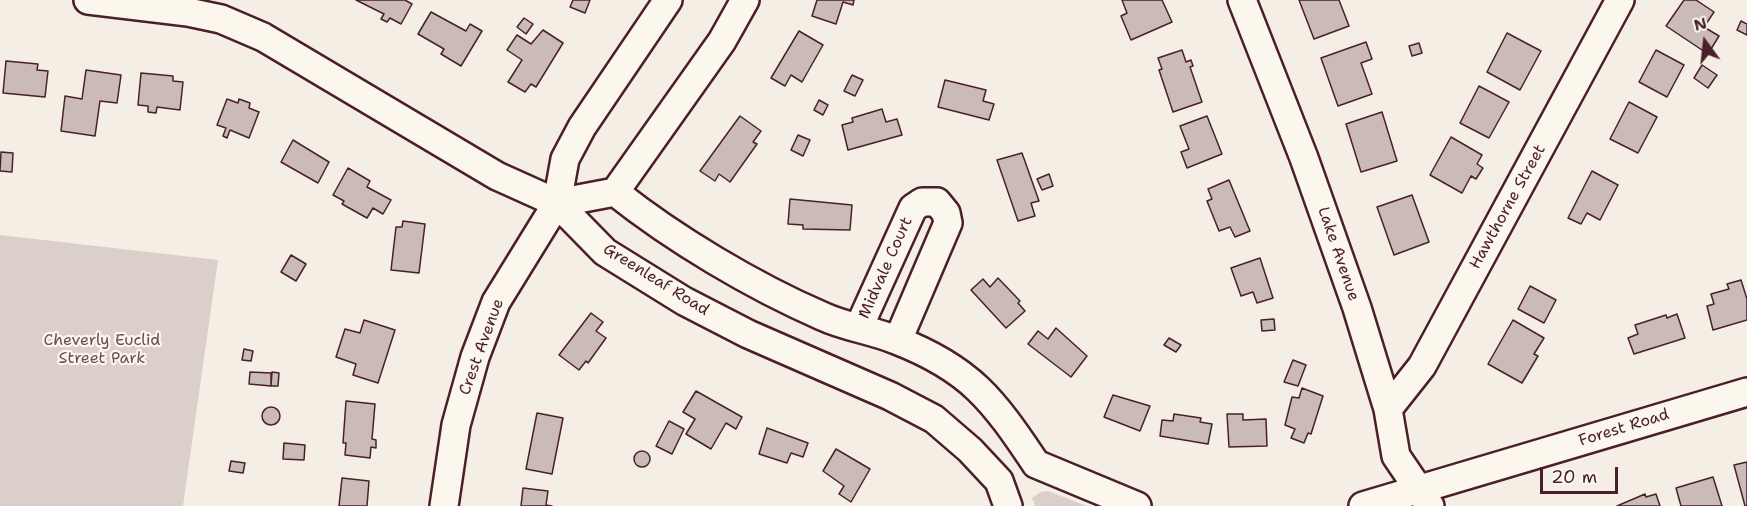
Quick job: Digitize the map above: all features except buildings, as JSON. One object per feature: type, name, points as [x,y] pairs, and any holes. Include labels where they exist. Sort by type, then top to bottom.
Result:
[{"type":"street","name":"Greenleaf Road","points":[[88,0],[122,2],[188,12],[221,19],[263,37],[497,176],[557,203],[605,252],[684,301],[748,334],[890,396],[934,419],[970,450],[999,481],[1008,506]]},
{"type":"street","name":"Crest Avenue","points":[[444,506],[456,425],[475,357],[496,302],[557,203],[565,159],[582,127],[668,0]]},
{"type":"street","points":[[557,203],[615,192],[722,41],[745,0]]},
{"type":"street","name":"Lake Avenue","points":[[1242,0],[1308,169],[1357,308],[1388,409],[1396,456],[1425,497]]},
{"type":"street","name":"Hawthorne Street","points":[[1388,409],[1422,366],[1620,0]]},
{"type":"street","points":[[615,192],[642,213],[777,294],[825,318],[897,340],[949,365],[975,384],[999,408],[1036,464],[1137,506]]},
{"type":"street","name":"Midvale Court","points":[[859,327],[913,208],[922,202],[937,202],[946,213],[948,223],[897,340]]},
{"type":"street","name":"Forest Road","points":[[1364,506],[1425,497],[1747,392]]},
{"type":"street","points":[[999,481],[1036,464]]},
{"type":"green space","name":"Cheverly Euclid Street Park","points":[[0,235],[218,260],[183,506],[0,506]]},
{"type":"green space","points":[[1048,491],[1087,506],[1035,506],[1032,498],[1041,492]]}]
